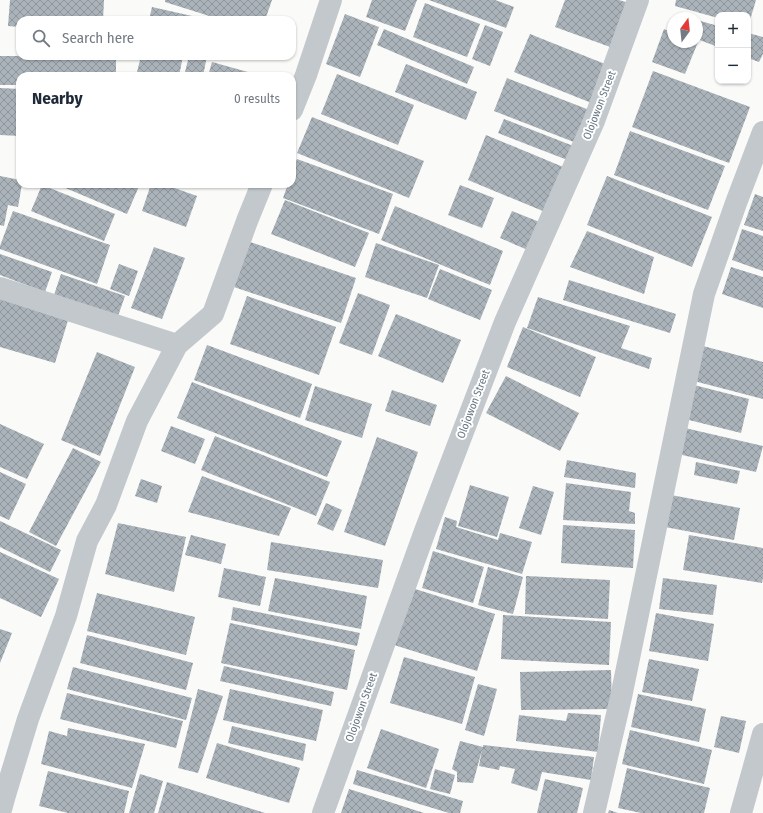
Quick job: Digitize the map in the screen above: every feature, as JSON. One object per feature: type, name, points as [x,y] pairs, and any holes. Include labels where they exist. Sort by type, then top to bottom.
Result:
[{"type":"street","points":[[296,100],[331,0]]},
{"type":"street","name":"Olojowon Street","points":[[323,813],[424,531],[505,322],[594,121],[638,0]]},
{"type":"street","points":[[594,813],[621,698],[704,294],[763,132]]},
{"type":"street","points":[[0,813],[28,719],[66,616],[87,541],[106,505],[137,421],[176,345],[213,314],[260,188]]},
{"type":"street","points":[[0,288],[176,345]]},
{"type":"street","points":[[741,813],[763,734]]},
{"type":"building","points":[[10,0],[104,0],[103,16],[16,16],[16,27],[8,26]]},
{"type":"building","points":[[165,0],[272,0],[266,16],[209,16],[165,2]]},
{"type":"building","points":[[372,0],[417,0],[405,31],[366,17]]},
{"type":"building","points":[[429,0],[495,0],[514,7],[506,28]]},
{"type":"building","points":[[565,0],[619,0],[629,3],[613,48],[555,27]]},
{"type":"building","points":[[676,0],[756,0],[751,17],[751,12],[715,12],[715,17],[703,14],[703,12],[696,12],[675,6]]},
{"type":"building","points":[[425,3],[480,24],[467,57],[413,37]]},
{"type":"building","points":[[152,7],[192,16],[150,16]]},
{"type":"building","points":[[345,14],[379,27],[360,77],[326,64]]},
{"type":"building","points":[[703,22],[715,25],[715,46],[703,41]]},
{"type":"building","points":[[485,25],[503,32],[490,66],[472,59]]},
{"type":"building","points":[[384,29],[474,67],[467,84],[377,45]]},
{"type":"building","points":[[664,29],[667,30],[667,48],[696,48],[685,74],[652,62]]},
{"type":"building","points":[[530,34],[610,66],[594,104],[514,72]]},
{"type":"building","points":[[751,34],[763,37],[763,54],[759,62],[751,59]]},
{"type":"building","points":[[0,56],[16,56],[16,60],[116,60],[116,72],[16,72],[16,85],[0,85]]},
{"type":"building","points":[[140,60],[182,60],[180,72],[137,72]]},
{"type":"building","points":[[188,60],[206,60],[204,72],[185,72]]},
{"type":"building","points":[[212,62],[248,72],[209,72]]},
{"type":"building","points":[[406,64],[477,92],[466,120],[395,92]]},
{"type":"building","points":[[653,71],[750,107],[729,163],[632,127]]},
{"type":"building","points":[[337,74],[414,105],[398,145],[321,114]]},
{"type":"building","points":[[507,78],[592,111],[579,144],[494,111]]},
{"type":"building","points":[[0,88],[16,89],[16,136],[0,135]]},
{"type":"building","points":[[312,117],[424,161],[409,198],[297,153]]},
{"type":"building","points":[[504,119],[576,147],[570,161],[498,133]]},
{"type":"building","points":[[630,131],[725,166],[708,210],[614,175]]},
{"type":"building","points":[[486,135],[568,169],[550,214],[468,180]]},
{"type":"building","points":[[297,159],[393,194],[379,234],[283,198],[287,188],[296,188]]},
{"type":"building","points":[[0,176],[16,179],[16,188],[21,188],[18,207],[8,205],[4,226],[0,225]]},
{"type":"building","points":[[607,176],[712,217],[692,267],[587,225]]},
{"type":"building","points":[[460,185],[494,198],[482,228],[448,215]]},
{"type":"building","points":[[41,188],[50,188],[115,214],[104,241],[31,211]]},
{"type":"building","points":[[65,188],[138,188],[127,214]]},
{"type":"building","points":[[150,188],[174,188],[197,196],[186,227],[142,211]]},
{"type":"building","points":[[755,194],[763,197],[763,231],[744,225]]},
{"type":"building","points":[[285,200],[369,233],[355,267],[271,234]]},
{"type":"building","points":[[395,206],[503,251],[490,285],[381,240]]},
{"type":"building","points":[[13,211],[110,245],[97,284],[0,249]]},
{"type":"building","points":[[512,211],[542,223],[530,251],[500,238]]},
{"type":"building","points":[[742,229],[763,236],[763,271],[732,260]]},
{"type":"building","points":[[587,231],[654,257],[644,294],[570,267]]},
{"type":"building","points":[[250,242],[356,278],[341,323],[234,287]]},
{"type":"building","points":[[376,243],[439,265],[427,298],[365,277]]},
{"type":"building","points":[[154,247],[185,258],[162,319],[131,308]]},
{"type":"building","points":[[0,254],[52,272],[45,292],[0,275]]},
{"type":"building","points":[[119,264],[138,271],[129,296],[110,289]]},
{"type":"building","points":[[731,267],[763,277],[763,308],[722,294]]},
{"type":"building","points":[[440,269],[492,290],[480,320],[428,299]]},
{"type":"building","points":[[61,274],[125,296],[118,316],[54,295]]},
{"type":"building","points":[[569,280],[676,314],[670,333],[563,300]]},
{"type":"building","points":[[358,293],[390,305],[372,355],[339,343]]},
{"type":"building","points":[[247,296],[336,327],[319,375],[230,344]]},
{"type":"building","points":[[538,297],[630,326],[621,348],[652,358],[649,369],[527,328]]},
{"type":"building","points":[[0,298],[69,317],[55,363],[0,347]]},
{"type":"building","points":[[396,314],[461,340],[443,383],[378,356]]},
{"type":"building","points":[[523,327],[596,357],[580,397],[507,367]]},
{"type":"building","points":[[207,345],[312,384],[300,418],[194,380]]},
{"type":"building","points":[[703,346],[763,362],[763,399],[694,381]]},
{"type":"building","points":[[97,352],[135,367],[100,456],[61,440]]},
{"type":"building","points":[[506,376],[579,413],[560,451],[486,413]]},
{"type":"building","points":[[192,382],[342,441],[327,477],[177,418]]},
{"type":"building","points":[[694,385],[749,399],[741,433],[685,419]]},
{"type":"building","points":[[315,386],[372,404],[362,438],[305,420]]},
{"type":"building","points":[[392,390],[437,405],[430,426],[385,411]]},
{"type":"building","points":[[0,424],[44,444],[27,479],[0,467]]},
{"type":"building","points":[[171,426],[205,439],[195,464],[161,451]]},
{"type":"building","points":[[685,428],[763,446],[756,472],[678,454]]},
{"type":"building","points":[[215,436],[330,482],[316,516],[201,470]]},
{"type":"building","points":[[377,437],[418,452],[385,546],[344,532]]},
{"type":"building","points":[[73,448],[101,462],[56,546],[29,532]]},
{"type":"building","points":[[567,460],[636,473],[635,488],[564,477]]},
{"type":"building","points":[[696,462],[740,471],[737,484],[694,475]]},
{"type":"building","points":[[0,472],[26,484],[9,520],[0,516]]},
{"type":"building","points":[[202,476],[291,508],[279,536],[188,512]]},
{"type":"building","points":[[141,479],[162,486],[157,503],[135,496]]},
{"type":"building","points":[[566,483],[631,492],[629,511],[635,513],[635,524],[563,520]]},
{"type":"building","points":[[470,485],[509,497],[497,537],[458,526]]},
{"type":"building","points":[[533,486],[554,492],[541,535],[519,528]]},
{"type":"building","points":[[671,495],[740,508],[734,540],[665,527]]},
{"type":"building","points":[[326,503],[342,510],[333,531],[317,524]]},
{"type":"building","points":[[445,517],[457,521],[456,527],[498,540],[500,533],[532,542],[522,574],[436,549]]},
{"type":"building","points":[[0,521],[61,550],[50,572],[0,547]]},
{"type":"building","points":[[118,523],[186,537],[174,592],[105,574]]},
{"type":"building","points":[[563,525],[635,530],[633,568],[561,563]]},
{"type":"building","points":[[191,535],[226,544],[221,564],[185,555]]},
{"type":"building","points":[[689,535],[763,548],[762,583],[683,570]]},
{"type":"building","points":[[271,542],[383,560],[378,588],[267,570]]},
{"type":"building","points":[[433,551],[484,567],[473,603],[422,588]]},
{"type":"building","points":[[0,552],[59,579],[41,617],[0,598]]},
{"type":"building","points":[[488,567],[523,577],[513,614],[478,605]]},
{"type":"building","points":[[224,568],[266,577],[260,606],[218,597]]},
{"type":"building","points":[[526,576],[610,580],[608,619],[525,614]]},
{"type":"building","points":[[275,578],[367,596],[361,629],[268,611]]},
{"type":"building","points":[[663,578],[717,585],[713,615],[659,609]]},
{"type":"building","points":[[412,588],[495,614],[477,671],[394,645]]},
{"type":"building","points":[[97,593],[195,617],[186,655],[87,631]]},
{"type":"building","points":[[233,607],[360,633],[357,646],[231,620]]},
{"type":"building","points":[[656,613],[714,624],[708,661],[649,651]]},
{"type":"building","points":[[503,615],[611,622],[609,665],[501,659]]},
{"type":"building","points":[[230,623],[355,650],[347,690],[221,663]]},
{"type":"building","points":[[0,629],[12,633],[0,663]]},
{"type":"building","points":[[87,635],[193,663],[186,690],[80,663]]},
{"type":"building","points":[[404,657],[475,677],[462,724],[390,703]]},
{"type":"building","points":[[649,659],[699,669],[692,701],[642,692]]},
{"type":"building","points":[[224,666],[334,692],[331,706],[220,681]]},
{"type":"building","points":[[73,667],[192,698],[186,720],[67,689]]},
{"type":"building","points":[[611,670],[612,709],[521,710],[520,672]]},
{"type":"building","points":[[478,684],[497,689],[484,736],[465,730]]},
{"type":"building","points":[[198,689],[223,696],[198,773],[178,768]]},
{"type":"building","points":[[230,689],[323,710],[316,741],[223,720]]},
{"type":"building","points":[[67,693],[183,721],[176,748],[60,719]]},
{"type":"building","points":[[638,694],[706,709],[699,742],[631,727]]},
{"type":"building","points":[[568,713],[601,715],[598,752],[516,741],[519,715],[566,721]]},
{"type":"building","points":[[721,716],[746,721],[739,753],[714,747]]},
{"type":"building","points":[[232,726],[306,744],[303,761],[228,743]]},
{"type":"building","points":[[68,728],[145,744],[132,788],[41,764],[49,731],[67,736]]},
{"type":"building","points":[[381,729],[439,749],[426,788],[367,768]]},
{"type":"building","points":[[630,730],[712,750],[704,784],[622,764]]},
{"type":"building","points":[[460,741],[483,747],[483,745],[594,757],[591,780],[542,772],[537,791],[511,783],[515,769],[500,766],[499,770],[479,766],[482,750],[473,783],[457,782],[457,772],[452,769]]},
{"type":"building","points":[[217,743],[300,768],[289,803],[206,778]]},
{"type":"building","points":[[627,768],[710,788],[704,813],[641,813],[618,808]]},
{"type":"building","points":[[435,769],[455,775],[450,794],[430,789]]},
{"type":"building","points":[[357,770],[463,801],[460,813],[449,813],[353,784]]},
{"type":"building","points":[[48,771],[129,791],[124,813],[68,813],[39,806]]},
{"type":"building","points":[[140,774],[163,781],[154,813],[129,813]]},
{"type":"building","points":[[545,779],[583,788],[577,813],[537,813]]},
{"type":"building","points":[[167,782],[265,813],[158,813]]},
{"type":"building","points":[[349,789],[424,813],[341,813]]},
{"type":"building","points":[[609,810],[618,813],[608,813]]}]
